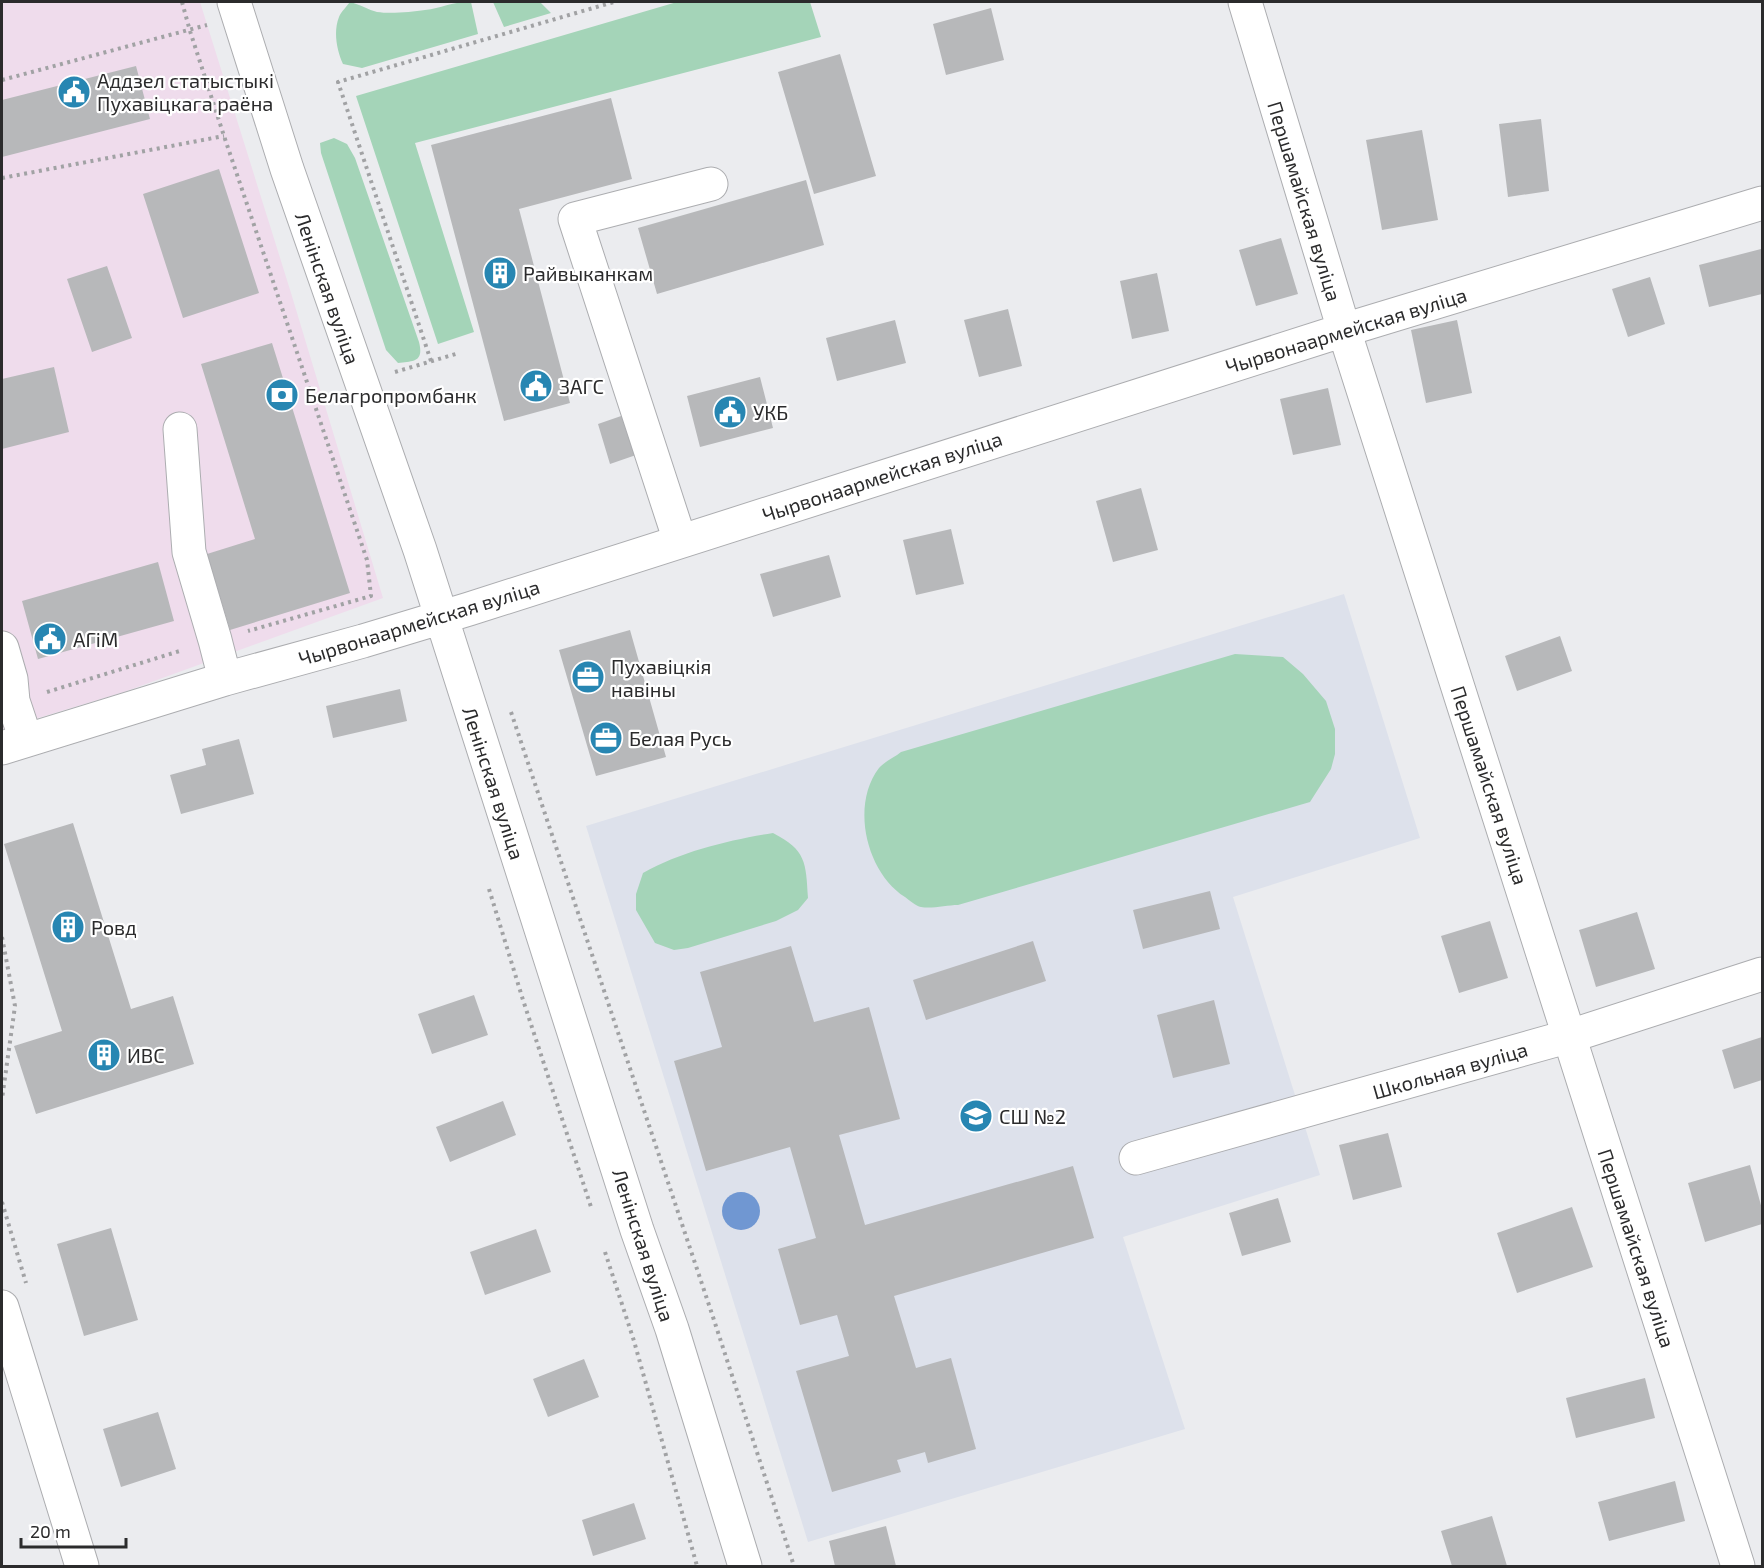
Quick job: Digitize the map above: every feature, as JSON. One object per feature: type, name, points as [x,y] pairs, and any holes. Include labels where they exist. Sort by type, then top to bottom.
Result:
[{"type":"street","name":"Першамайская вуліца","points":[[1245,2],[1344,330],[1738,1566]]},
{"type":"street","name":"Ленінская вуліца","points":[[236,9],[287,169],[420,550],[638,1230],[672,1329],[746,1566]]},
{"type":"street","points":[[680,541],[575,219],[711,184]]},
{"type":"street","name":"Чырвонаармейская вуліца","points":[[14,744],[225,679],[441,617],[1344,330],[1762,203]]},
{"type":"street","points":[[180,429],[189,552],[225,679]]},
{"type":"street","points":[[2,648],[11,680],[14,744]]},
{"type":"street","name":"Школьная вуліца","points":[[1136,1158],[1570,1036],[1762,974]]},
{"type":"street","points":[[2,1307],[82,1566]]},
{"type":"path","points":[[13,702],[215,640],[371,596],[367,560],[224,136],[182,2]]},
{"type":"path","points":[[431,362],[338,82],[614,2]]},
{"type":"path","points":[[2,80],[190,31],[236,9]]},
{"type":"path","points":[[2,178],[224,136]]},
{"type":"path","points":[[392,373],[459,353]]},
{"type":"path","points":[[510,710],[794,1566]]},
{"type":"path","points":[[486,878],[593,1216]]},
{"type":"path","points":[[2,937],[15,1006],[2,1099]]},
{"type":"path","points":[[605,1250],[634,1341],[696,1566]]},
{"type":"shaded area","points":[[2,2],[200,2],[383,598],[124,692],[2,729]]},
{"type":"shaded area","points":[[1344,594],[1420,838],[1233,897],[1320,1175],[1123,1237],[1185,1429],[808,1542],[586,826]]},
{"type":"green space","points":[[350,2],[377,12],[388,13],[419,11],[471,2],[478,34],[362,68],[343,64],[336,29],[340,15]]},
{"type":"green space","points":[[493,2],[540,2],[551,13],[504,27]]},
{"type":"green space","points":[[677,2],[810,2],[821,37],[415,143],[474,332],[438,344],[356,96]]},
{"type":"green space","points":[[334,138],[347,144],[355,158],[419,342],[419,357],[413,361],[398,363],[386,350],[321,153],[320,143]]},
{"type":"green space","points":[[1235,654],[1283,657],[1303,674],[1326,701],[1335,729],[1335,754],[1331,769],[1310,802],[958,905],[930,908],[919,906],[892,886],[881,872],[872,856],[867,838],[864,819],[865,801],[870,783],[879,768],[901,752]]},
{"type":"green space","points":[[773,833],[792,845],[805,866],[808,898],[798,910],[776,921],[688,948],[674,950],[655,943],[636,910],[636,894],[643,873],[674,858],[707,847]]},
{"type":"water","points":[[741,1192],[748,1193],[754,1198],[759,1204],[759,1218],[754,1224],[748,1229],[741,1230],[734,1229],[728,1224],[723,1218],[722,1211],[723,1204],[728,1198],[734,1193]]},
{"type":"building","points":[[991,8],[1004,60],[946,75],[933,24]]},
{"type":"building","points":[[840,54],[876,176],[814,194],[778,72]]},
{"type":"building","points":[[136,66],[150,119],[2,157],[2,100]]},
{"type":"building","name":"Райвыканкам","points":[[611,98],[632,179],[519,209],[570,403],[504,421],[431,145]]},
{"type":"building","points":[[1541,119],[1549,191],[1508,197],[1499,124]]},
{"type":"building","points":[[1422,130],[1438,220],[1382,230],[1366,140]]},
{"type":"building","points":[[219,169],[259,293],[183,318],[143,194]]},
{"type":"building","points":[[806,180],[824,245],[657,294],[638,228]]},
{"type":"building","points":[[1281,238],[1298,294],[1256,306],[1239,250]]},
{"type":"building","points":[[1761,249],[1762,294],[1709,307],[1699,265]]},
{"type":"building","points":[[107,266],[132,338],[92,352],[67,279]]},
{"type":"building","points":[[1157,273],[1169,331],[1132,339],[1120,281]]},
{"type":"building","points":[[1650,277],[1665,324],[1628,337],[1612,289]]},
{"type":"building","points":[[1008,309],[1022,366],[979,377],[964,320]]},
{"type":"building","points":[[895,320],[906,363],[837,381],[826,338]]},
{"type":"building","points":[[1457,320],[1472,393],[1426,403],[1411,330]]},
{"type":"building","points":[[272,343],[350,593],[230,630],[207,554],[255,539],[201,364]]},
{"type":"building","points":[[54,367],[69,432],[2,449],[2,379]]},
{"type":"building","name":"УКБ","points":[[760,377],[773,428],[700,447],[687,396]]},
{"type":"building","points":[[1328,388],[1341,445],[1293,455],[1280,399]]},
{"type":"building","points":[[624,415],[636,455],[610,464],[598,424]]},
{"type":"building","points":[[1141,488],[1158,550],[1113,562],[1096,501]]},
{"type":"building","points":[[951,529],[964,584],[916,595],[903,540]]},
{"type":"building","points":[[829,555],[841,597],[773,617],[760,574]]},
{"type":"building","points":[[158,562],[174,621],[38,659],[22,601]]},
{"type":"building","points":[[630,630],[666,757],[596,776],[559,650]]},
{"type":"building","points":[[1560,636],[1572,671],[1517,691],[1505,656]]},
{"type":"building","points":[[400,689],[407,721],[333,738],[326,706]]},
{"type":"building","points":[[239,739],[254,794],[181,814],[170,775],[206,765],[202,749]]},
{"type":"building","points":[[73,823],[131,1009],[173,996],[194,1064],[36,1114],[14,1046],[62,1031],[4,844]]},
{"type":"building","points":[[1210,891],[1220,929],[1143,949],[1133,910]]},
{"type":"building","points":[[1637,912],[1655,969],[1596,987],[1579,930]]},
{"type":"building","points":[[1490,921],[1508,978],[1459,993],[1441,936]]},
{"type":"building","points":[[1033,941],[1046,981],[926,1020],[913,980]]},
{"type":"building","points":[[791,946],[814,1022],[869,1007],[900,1119],[839,1135],[865,1225],[1073,1166],[1094,1238],[894,1296],[916,1368],[951,1358],[976,1449],[928,1463],[925,1452],[897,1460],[901,1472],[832,1492],[796,1371],[849,1356],[837,1315],[800,1325],[778,1249],[816,1238],[790,1147],[706,1171],[674,1061],[722,1047],[700,972]]},
{"type":"building","points":[[474,995],[488,1035],[432,1054],[418,1014]]},
{"type":"building","points":[[1214,1000],[1230,1064],[1173,1078],[1157,1015]]},
{"type":"building","points":[[1762,1037],[1762,1080],[1734,1089],[1722,1050]]},
{"type":"building","points":[[503,1101],[516,1135],[450,1162],[436,1127]]},
{"type":"building","points":[[1388,1133],[1402,1187],[1353,1200],[1339,1145]]},
{"type":"building","points":[[1750,1165],[1762,1209],[1762,1224],[1705,1242],[1688,1183]]},
{"type":"building","points":[[1278,1198],[1291,1242],[1242,1256],[1229,1213]]},
{"type":"building","points":[[1572,1207],[1593,1267],[1517,1293],[1497,1233]]},
{"type":"building","points":[[111,1228],[138,1320],[84,1336],[57,1244]]},
{"type":"building","points":[[536,1229],[551,1272],[485,1295],[470,1252]]},
{"type":"building","points":[[584,1359],[599,1397],[548,1417],[533,1379]]},
{"type":"building","points":[[1645,1378],[1655,1418],[1576,1438],[1566,1398]]},
{"type":"building","points":[[158,1412],[176,1469],[121,1487],[103,1429]]},
{"type":"building","points":[[1675,1481],[1685,1521],[1609,1541],[1598,1502]]},
{"type":"building","points":[[634,1503],[646,1539],[593,1556],[582,1520]]},
{"type":"building","points":[[1492,1516],[1507,1566],[1452,1566],[1441,1531]]},
{"type":"building","points":[[886,1526],[896,1566],[835,1566],[829,1541]]},
{"type":"place","name":"Аддзел статыстыкі Пухавіцкага раёна","points":[[74,92]]},
{"type":"place","name":"Райвыканкам","points":[[500,273]]},
{"type":"place","name":"ЗАГС","points":[[536,386]]},
{"type":"place","name":"Белагропромбанк","points":[[282,395]]},
{"type":"place","name":"УКБ","points":[[730,412]]},
{"type":"place","name":"АГіМ","points":[[50,639]]},
{"type":"place","name":"Пухавіцкія навіны","points":[[588,677]]},
{"type":"place","name":"Белая Русь","points":[[606,738]]},
{"type":"place","name":"Ровд","points":[[68,927]]},
{"type":"place","name":"ИВС","points":[[104,1055]]},
{"type":"place","name":"СШ №2","points":[[976,1116]]}]
